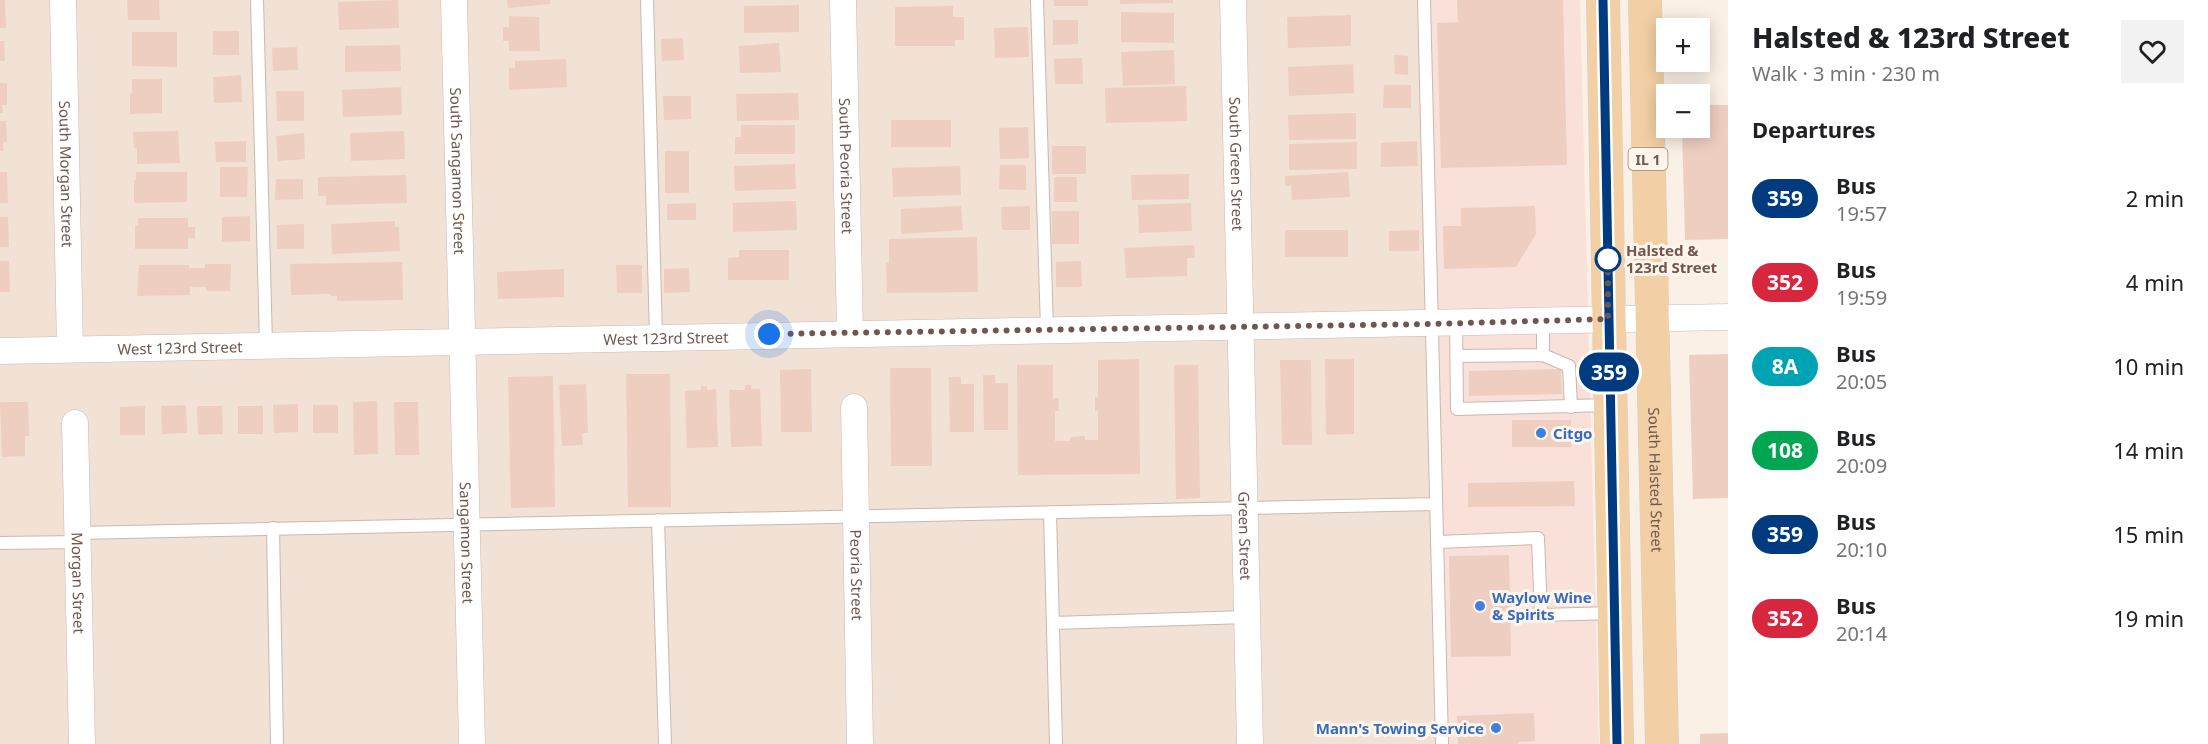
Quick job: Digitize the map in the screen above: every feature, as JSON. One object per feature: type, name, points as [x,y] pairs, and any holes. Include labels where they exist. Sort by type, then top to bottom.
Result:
[{"type":"main road","name":"IL 1","points":[[1603,0],[1617,744]]},
{"type":"main road","name":"South Halsted Street","points":[[1645,0],[1662,744]]},
{"type":"street","name":"South Morgan Street","points":[[63,0],[70,349]]},
{"type":"street","name":"South Sangamon Street","points":[[454,0],[462,341]]},
{"type":"street","name":"South Peoria Street","points":[[843,0],[850,333]]},
{"type":"street","name":"South Green Street","points":[[1233,0],[1240,326]]},
{"type":"street","name":"West 123rd Street","points":[[0,351],[1728,316]]},
{"type":"street","name":"Green Street","points":[[1240,326],[1250,744]]},
{"type":"street","name":"Sangamon Street","points":[[462,341],[472,744]]},
{"type":"street","name":"Peoria Street","points":[[854,407],[860,744]]},
{"type":"street","name":"Morgan Street","points":[[75,423],[82,744]]},
{"type":"lane","points":[[257,0],[266,345]]},
{"type":"lane","points":[[647,0],[656,337]]},
{"type":"lane","points":[[1037,0],[1047,329]]},
{"type":"lane","points":[[1424,0],[1443,323],[1436,504],[1442,744]]},
{"type":"lane","points":[[1543,320],[1543,355]]},
{"type":"lane","points":[[1443,323],[1456,356],[1457,408],[1610,405]]},
{"type":"lane","points":[[1456,356],[1543,355],[1569,366],[1571,407]]},
{"type":"lane","points":[[0,543],[273,528],[1436,504]]},
{"type":"lane","points":[[1050,512],[1056,744]]},
{"type":"lane","points":[[658,520],[665,744]]},
{"type":"lane","points":[[273,528],[277,744]]},
{"type":"lane","points":[[1437,542],[1538,538],[1541,615],[1614,613]]},
{"type":"lane","points":[[1053,623],[1247,617]]},
{"type":"shaded area","points":[[0,0],[1427,0],[1446,744],[0,744]]},
{"type":"shaded area","points":[[1427,0],[1580,0],[1599,744],[1446,744]]},
{"type":"building","points":[[0,0],[5,0],[6,28],[0,28]]},
{"type":"building","points":[[127,0],[159,0],[160,20],[128,20]]},
{"type":"building","points":[[398,0],[399,28],[339,30],[338,2]]},
{"type":"building","points":[[507,0],[550,0],[550,4],[508,8]]},
{"type":"building","points":[[1054,0],[1088,0],[1088,6],[1054,6]]},
{"type":"building","points":[[1120,0],[1173,0],[1173,3],[1120,4]]},
{"type":"building","points":[[1457,0],[1563,0],[1567,165],[1441,168],[1437,23],[1458,22]]},
{"type":"building","points":[[799,5],[799,32],[744,33],[744,6]]},
{"type":"building","points":[[953,6],[953,17],[964,17],[964,40],[955,40],[955,46],[895,46],[895,7]]},
{"type":"building","points":[[1121,12],[1174,13],[1174,43],[1121,42]]},
{"type":"building","points":[[1351,15],[1351,46],[1288,48],[1287,17]]},
{"type":"building","points":[[509,16],[539,17],[540,51],[509,51],[509,41],[503,41],[503,27],[509,27]]},
{"type":"building","points":[[1053,20],[1078,20],[1078,44],[1053,45]]},
{"type":"building","points":[[1028,27],[1029,57],[995,58],[994,28]]},
{"type":"building","points":[[213,31],[239,31],[239,55],[213,55]]},
{"type":"building","points":[[132,32],[177,32],[177,67],[132,66]]},
{"type":"building","points":[[683,38],[684,60],[662,61],[661,39]]},
{"type":"building","points":[[0,41],[4,41],[5,61],[0,61]]},
{"type":"building","points":[[779,43],[781,72],[740,73],[739,46]]},
{"type":"building","points":[[400,45],[401,71],[345,72],[345,46]]},
{"type":"building","points":[[297,47],[298,70],[273,71],[272,48]]},
{"type":"building","points":[[1174,50],[1175,84],[1123,86],[1121,52]]},
{"type":"building","points":[[1394,55],[1408,56],[1408,75],[1395,74]]},
{"type":"building","points":[[1082,58],[1083,84],[1055,84],[1054,59]]},
{"type":"building","points":[[566,59],[567,87],[509,90],[509,68],[515,68],[515,61]]},
{"type":"building","points":[[1353,64],[1354,93],[1289,96],[1288,67]]},
{"type":"building","points":[[241,75],[242,102],[214,103],[213,77]]},
{"type":"building","points":[[132,79],[162,79],[162,113],[130,114]]},
{"type":"building","points":[[0,83],[7,83],[7,105],[2,105],[3,113],[0,113]]},
{"type":"building","points":[[1384,85],[1411,85],[1411,108],[1383,108]]},
{"type":"building","points":[[1186,86],[1187,121],[1106,123],[1105,88]]},
{"type":"building","points":[[401,87],[402,115],[343,117],[342,90]]},
{"type":"building","points":[[276,91],[304,91],[304,121],[277,121]]},
{"type":"building","points":[[798,93],[799,120],[737,121],[736,94]]},
{"type":"building","points":[[663,96],[691,96],[691,119],[664,120]]},
{"type":"building","points":[[1710,105],[1728,105],[1728,239],[1685,240],[1682,138],[1710,138]]},
{"type":"building","points":[[1356,113],[1356,139],[1289,140],[1288,115]]},
{"type":"building","points":[[891,120],[951,120],[951,147],[891,147]]},
{"type":"building","points":[[0,121],[6,121],[7,142],[3,142],[3,151],[0,151]]},
{"type":"building","points":[[741,125],[795,125],[795,154],[735,154],[735,137],[741,137]]},
{"type":"building","points":[[1028,127],[1029,158],[1000,159],[999,128]]},
{"type":"building","points":[[178,131],[180,163],[137,164],[137,148],[134,148],[133,132]]},
{"type":"building","points":[[404,131],[405,159],[351,161],[350,133]]},
{"type":"building","points":[[304,133],[305,159],[278,161],[276,136]]},
{"type":"building","points":[[246,141],[246,162],[216,162],[215,142]]},
{"type":"building","points":[[1417,141],[1418,166],[1381,167],[1381,143]]},
{"type":"building","points":[[1357,142],[1357,169],[1289,170],[1289,144]]},
{"type":"building","points":[[1052,146],[1086,146],[1086,174],[1052,174]]},
{"type":"building","points":[[665,151],[689,151],[689,193],[665,193]]},
{"type":"building","points":[[795,164],[796,189],[735,191],[734,166]]},
{"type":"building","points":[[1000,165],[1026,165],[1026,190],[999,189]]},
{"type":"building","points":[[960,166],[961,195],[893,197],[892,168]]},
{"type":"building","points":[[220,167],[248,167],[247,197],[220,197]]},
{"type":"building","points":[[0,172],[7,172],[8,203],[0,203]]},
{"type":"building","points":[[136,172],[187,172],[187,202],[134,203]]},
{"type":"building","points":[[1348,172],[1350,197],[1292,200],[1291,186],[1285,186],[1285,176]]},
{"type":"building","points":[[1189,174],[1189,199],[1132,200],[1131,175]]},
{"type":"building","points":[[406,175],[407,203],[326,205],[326,196],[318,196],[318,177]]},
{"type":"building","points":[[1054,177],[1077,177],[1077,202],[1054,202]]},
{"type":"building","points":[[276,179],[303,179],[303,199],[275,200]]},
{"type":"building","points":[[796,201],[797,230],[733,232],[733,203]]},
{"type":"building","points":[[696,203],[696,220],[667,220],[667,204]]},
{"type":"building","points":[[1191,203],[1192,231],[1139,233],[1138,205]]},
{"type":"building","points":[[961,206],[963,230],[901,234],[901,209]]},
{"type":"building","points":[[1030,206],[1030,230],[1002,230],[1001,207]]},
{"type":"building","points":[[1535,206],[1536,234],[1516,267],[1444,269],[1443,226],[1461,226],[1461,208]]},
{"type":"building","points":[[1052,211],[1079,211],[1079,244],[1052,244]]},
{"type":"building","points":[[250,216],[250,241],[222,242],[222,217]]},
{"type":"building","points":[[0,217],[8,217],[9,247],[0,247]]},
{"type":"building","points":[[138,218],[188,218],[188,227],[195,227],[195,238],[188,238],[188,249],[135,249],[135,225],[138,225]]},
{"type":"building","points":[[395,221],[395,227],[399,227],[400,251],[332,254],[331,224]]},
{"type":"building","points":[[304,224],[304,249],[277,249],[277,225]]},
{"type":"building","points":[[1285,230],[1348,230],[1348,257],[1285,257]]},
{"type":"building","points":[[1419,230],[1419,251],[1389,251],[1389,231]]},
{"type":"building","points":[[977,237],[978,292],[887,293],[886,263],[889,263],[889,239]]},
{"type":"building","points":[[1194,245],[1195,258],[1187,258],[1187,276],[1126,278],[1124,248]]},
{"type":"building","points":[[739,250],[789,250],[789,280],[728,280],[728,258],[739,257]]},
{"type":"building","points":[[0,261],[9,261],[10,292],[0,292]]},
{"type":"building","points":[[1081,261],[1082,287],[1056,287],[1056,262]]},
{"type":"building","points":[[402,262],[403,300],[337,301],[337,296],[330,296],[330,294],[291,295],[290,264]]},
{"type":"building","points":[[205,264],[231,264],[230,291],[206,291],[206,287],[190,287],[190,295],[137,296],[139,265],[189,265],[189,268],[205,268]]},
{"type":"building","points":[[616,265],[642,265],[642,293],[617,293]]},
{"type":"building","points":[[689,268],[690,292],[664,293],[664,269]]},
{"type":"building","points":[[564,269],[564,297],[498,299],[497,272]]},
{"type":"building","points":[[1728,354],[1728,498],[1693,499],[1689,355]]},
{"type":"building","points":[[1139,359],[1140,474],[1018,475],[1017,365],[1053,365],[1053,398],[1058,398],[1059,411],[1055,411],[1055,441],[1070,441],[1070,437],[1085,436],[1085,440],[1098,440],[1098,411],[1095,411],[1095,397],[1098,397],[1098,360]]},
{"type":"building","points":[[1325,359],[1354,359],[1354,434],[1326,435]]},
{"type":"building","points":[[1280,360],[1311,360],[1312,445],[1282,445]]},
{"type":"building","points":[[1174,365],[1198,365],[1200,498],[1176,499]]},
{"type":"building","points":[[890,368],[931,368],[932,466],[891,466]]},
{"type":"building","points":[[811,369],[812,432],[781,432],[780,370]]},
{"type":"building","name":"Citgo","points":[[1561,369],[1562,394],[1469,396],[1469,371]]},
{"type":"building","points":[[626,374],[670,374],[671,507],[628,507]]},
{"type":"building","points":[[983,375],[995,375],[995,383],[1008,383],[1008,430],[984,430]]},
{"type":"building","points":[[553,376],[555,507],[511,508],[508,377]]},
{"type":"building","points":[[949,377],[961,377],[961,384],[974,384],[974,432],[950,432]]},
{"type":"building","points":[[586,384],[588,433],[582,433],[583,445],[562,446],[559,385]]},
{"type":"building","points":[[745,385],[751,385],[751,389],[760,389],[762,446],[731,447],[729,390],[745,390]]},
{"type":"building","points":[[701,386],[707,386],[707,390],[716,389],[718,447],[687,448],[685,391],[701,390]]},
{"type":"building","points":[[377,401],[378,454],[354,455],[353,402]]},
{"type":"building","points":[[0,402],[28,402],[29,436],[25,436],[25,456],[2,457]]},
{"type":"building","points":[[394,402],[418,402],[419,455],[395,455]]},
{"type":"building","points":[[298,404],[298,432],[274,433],[273,405]]},
{"type":"building","points":[[186,405],[187,433],[162,434],[161,406]]},
{"type":"building","points":[[313,405],[338,405],[338,433],[313,433]]},
{"type":"building","points":[[145,406],[145,435],[120,435],[120,407]]},
{"type":"building","points":[[197,406],[222,406],[223,434],[198,435]]},
{"type":"building","points":[[238,406],[263,406],[263,434],[238,434]]},
{"type":"building","name":"Citgo","points":[[1512,420],[1571,420],[1571,447],[1512,447]]},
{"type":"building","points":[[1574,481],[1575,506],[1468,507],[1468,483]]},
{"type":"building","name":"Waylow Wine & Spirits","points":[[1509,555],[1511,656],[1451,657],[1449,556]]},
{"type":"building","name":"Mann's Towing Service","points":[[1534,713],[1535,741],[1518,742],[1518,744],[1458,744],[1457,716]]},
{"type":"building","points":[[1728,733],[1728,744],[1700,744],[1700,734]]},
{"type":"bus line","name":"359","points":[[1603,0],[1617,744]]},
{"type":"place","name":"Halsted & 123rd Street","points":[[1608,259]]},
{"type":"place","name":"Citgo","points":[[1541,433]]},
{"type":"place","name":"Waylow Wine & Spirits","points":[[1480,606]]},
{"type":"place","name":"Mann's Towing Service","points":[[1496,728]]},
{"type":"route","points":[[769,334],[1431,324],[1608,319],[1608,259]]}]
